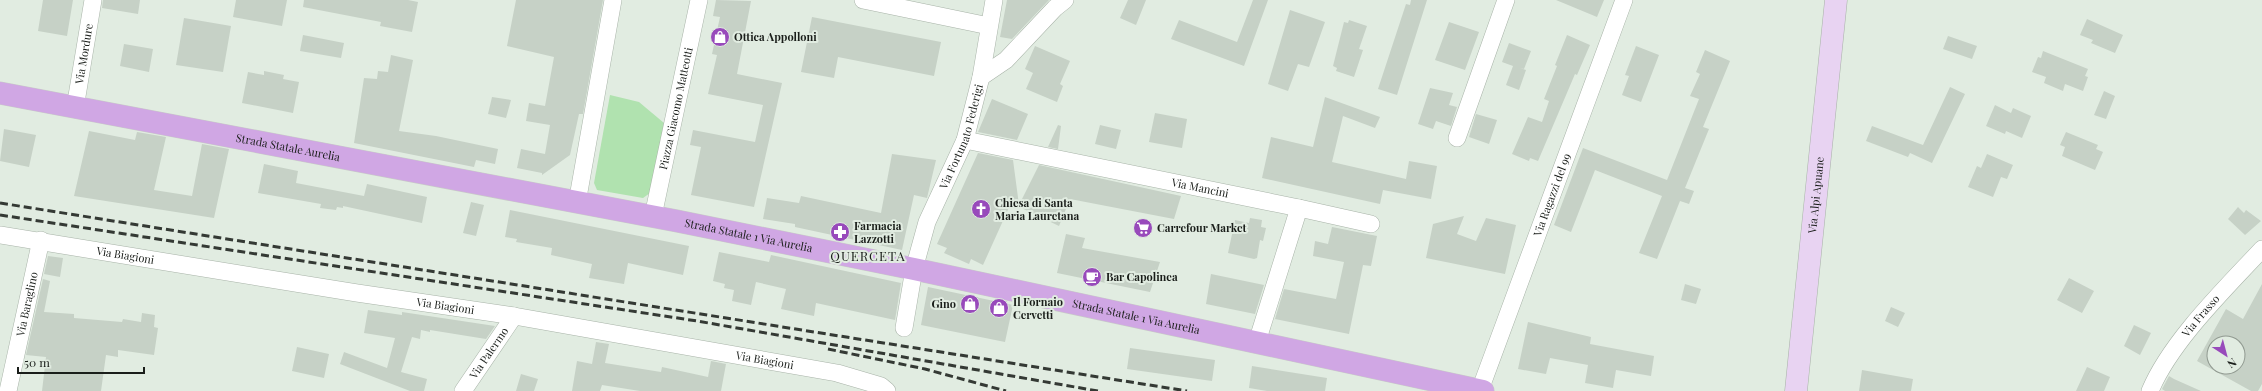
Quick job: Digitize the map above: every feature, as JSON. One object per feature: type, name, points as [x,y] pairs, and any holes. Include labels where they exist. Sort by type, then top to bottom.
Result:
[{"type":"main road","name":"Via Alpi Apuane","points":[[1796,391],[1830,42],[1836,0]]},
{"type":"main road","name":"Strada Statale Aurelia","points":[[0,93],[576,203]]},
{"type":"main road","name":"Strada Statale 1 Via Aurelia","points":[[576,203],[653,216],[914,269],[1481,391]]},
{"type":"street","name":"Via Mordure","points":[[75,108],[93,0]]},
{"type":"street","points":[[576,203],[613,0]]},
{"type":"street","name":"Piazza Giacomo Matteotti","points":[[653,216],[699,0]]},
{"type":"street","points":[[863,0],[989,26]]},
{"type":"street","name":"Via Fortunato Federigi","points":[[904,328],[914,269],[927,222],[964,140],[981,77],[994,0]]},
{"type":"street","points":[[981,77],[1006,60],[1055,8],[1065,0]]},
{"type":"street","points":[[1457,138],[1506,0]]},
{"type":"street","name":"Via Ragazzi del 99","points":[[1481,391],[1512,302],[1560,177],[1624,0]]},
{"type":"street","name":"Via Mancini","points":[[964,140],[1371,224]]},
{"type":"street","points":[[1257,342],[1299,208]]},
{"type":"street","name":"Via Biagioni","points":[[0,235],[41,240],[357,293],[514,316],[837,373],[881,386],[887,391]]},
{"type":"street","name":"Via Baraglino","points":[[8,391],[41,240]]},
{"type":"street","name":"Via Frasso","points":[[2150,391],[2154,381],[2182,339],[2262,249]]},
{"type":"street","name":"Via Palermo","points":[[463,391],[514,316]]},
{"type":"green space","points":[[610,95],[639,102],[664,123],[650,193],[643,198],[597,190],[594,183]]},
{"type":"building","points":[[43,0],[73,0],[67,36],[38,31]]},
{"type":"building","points":[[103,0],[140,0],[138,14],[102,8]]},
{"type":"building","points":[[236,0],[287,0],[282,26],[233,17]]},
{"type":"building","points":[[304,0],[408,0],[418,2],[412,32],[380,26],[381,22],[303,7]]},
{"type":"building","points":[[516,0],[603,0],[583,114],[579,114],[570,155],[542,175],[542,173],[517,168],[521,149],[545,154],[550,125],[526,121],[529,103],[545,106],[554,57],[507,46]]},
{"type":"building","points":[[716,0],[751,1],[737,74],[782,83],[754,207],[691,195],[701,147],[690,145],[693,130],[755,142],[763,105],[708,94],[717,55],[712,54],[720,17],[713,16]]},
{"type":"building","points":[[1007,0],[1049,0],[1012,39],[1000,37]]},
{"type":"building","points":[[1128,0],[1146,0],[1136,25],[1120,18]]},
{"type":"building","points":[[1253,0],[1268,0],[1244,66],[1171,39],[1179,20],[1237,42]]},
{"type":"building","points":[[1411,0],[1427,0],[1397,95],[1378,89],[1406,4],[1410,5]]},
{"type":"building","points":[[1556,0],[1604,0],[1597,17]]},
{"type":"building","points":[[1290,10],[1325,22],[1309,67],[1298,64],[1288,91],[1268,84]]},
{"type":"building","points":[[812,17],[941,42],[934,76],[838,57],[834,78],[801,72]]},
{"type":"building","points":[[184,18],[231,26],[223,72],[176,65]]},
{"type":"building","points":[[2087,19],[2123,35],[2115,53],[2091,43],[2093,40],[2080,35]]},
{"type":"building","points":[[1349,20],[1367,26],[1359,49],[1363,50],[1354,77],[1336,71],[1337,68],[1333,66],[1344,22],[1348,23]]},
{"type":"building","points":[[1449,22],[1479,32],[1465,70],[1435,60]]},
{"type":"building","points":[[303,35],[344,43],[341,58],[300,51]]},
{"type":"building","points":[[1567,35],[1590,45],[1577,75],[1575,74],[1538,161],[1530,158],[1529,161],[1512,154],[1528,117],[1542,122],[1549,101],[1544,99]]},
{"type":"building","points":[[1948,36],[1977,46],[1972,59],[1943,49]]},
{"type":"building","points":[[1509,43],[1531,51],[1524,69],[1520,68],[1526,70],[1519,90],[1506,85],[1513,66],[1502,62]]},
{"type":"building","points":[[124,44],[153,49],[149,72],[120,66]]},
{"type":"building","points":[[1035,46],[1070,61],[1060,84],[1063,86],[1057,102],[1026,89],[1033,73],[1025,69]]},
{"type":"building","points":[[1636,46],[1659,55],[1641,102],[1622,95],[1629,76],[1625,75]]},
{"type":"building","points":[[1705,50],[1730,61],[1703,127],[1709,129],[1685,188],[1694,191],[1689,204],[1680,201],[1657,259],[1639,253],[1662,196],[1595,170],[1571,232],[1554,225],[1583,148],[1667,180],[1699,99],[1690,96],[1700,74],[1696,72]]},
{"type":"building","points":[[2043,51],[2088,69],[2085,76],[2088,77],[2083,91],[2065,84],[2063,91],[2044,83],[2046,77],[2032,72],[2038,57],[2041,58]]},
{"type":"building","points":[[391,55],[413,60],[399,131],[436,136],[498,149],[495,164],[476,160],[474,167],[354,143],[364,78],[377,79],[378,71],[388,72]]},
{"type":"building","points":[[264,71],[284,75],[283,79],[299,82],[293,113],[242,103],[248,72],[264,75]]},
{"type":"building","points":[[1950,87],[1965,94],[1932,163],[1910,153],[1908,157],[1866,141],[1872,126],[1923,145]]},
{"type":"building","points":[[1430,88],[1453,93],[1449,105],[1457,107],[1451,126],[1436,121],[1433,129],[1418,124]]},
{"type":"building","points":[[2104,91],[2115,96],[2106,119],[2094,115]]},
{"type":"building","points":[[492,97],[511,100],[506,118],[488,114]]},
{"type":"building","points":[[1325,97],[1380,117],[1375,128],[1343,116],[1332,162],[1406,179],[1409,161],[1437,166],[1431,199],[1383,190],[1380,204],[1262,178],[1271,137],[1313,147]]},
{"type":"building","points":[[992,99],[1028,114],[1017,140],[978,132]]},
{"type":"building","points":[[1995,105],[2011,113],[2013,108],[2031,116],[2022,138],[2006,131],[2005,134],[1986,126]]},
{"type":"building","points":[[1155,113],[1187,119],[1182,148],[1149,142]]},
{"type":"building","points":[[1476,114],[1497,120],[1489,144],[1469,137]]},
{"type":"building","points":[[1058,125],[1061,126],[1058,149],[1048,147]]},
{"type":"building","points":[[1100,125],[1121,130],[1116,149],[1095,144]]},
{"type":"building","points":[[4,129],[36,135],[29,167],[0,161]]},
{"type":"building","points":[[89,131],[135,140],[137,132],[166,137],[154,190],[192,196],[202,144],[229,149],[214,218],[74,196]]},
{"type":"building","points":[[2066,132],[2098,145],[2096,149],[2103,152],[2095,170],[2062,156],[2065,147],[2060,145]]},
{"type":"building","points":[[978,153],[1013,160],[1019,205],[1039,165],[1181,196],[1174,219],[1070,199],[1059,226],[1011,203],[983,265],[971,259],[969,264],[944,253],[947,248],[937,244]]},
{"type":"building","points":[[892,154],[936,160],[927,198],[914,195],[902,250],[795,227],[795,224],[763,219],[767,198],[799,203],[801,196],[881,213]]},
{"type":"building","points":[[1987,154],[2013,165],[2007,179],[2001,177],[1993,197],[1968,187],[1977,166],[1981,168]]},
{"type":"building","points":[[264,164],[298,171],[296,183],[364,196],[367,184],[427,197],[422,223],[343,206],[343,208],[337,207],[336,210],[320,208],[321,204],[258,193]]},
{"type":"building","points":[[471,202],[484,205],[476,236],[463,233]]},
{"type":"building","points":[[2238,207],[2244,213],[2246,210],[2261,221],[2245,235],[2228,219]]},
{"type":"building","points":[[510,210],[689,246],[683,275],[628,263],[624,284],[589,278],[592,264],[551,255],[552,248],[516,242],[517,239],[505,237]]},
{"type":"building","points":[[1464,216],[1457,234],[1476,241],[1486,218],[1516,225],[1505,274],[1426,258],[1433,224]]},
{"type":"building","points":[[1250,218],[1262,220],[1261,227],[1266,228],[1263,241],[1260,240],[1257,258],[1254,259],[1228,253],[1235,220],[1249,223]]},
{"type":"building","points":[[1332,227],[1377,236],[1371,266],[1363,265],[1349,334],[1275,319],[1284,289],[1336,299],[1344,262],[1313,256],[1315,241],[1328,244]]},
{"type":"building","points":[[1066,234],[1085,238],[1082,248],[1160,262],[1150,292],[1057,273]]},
{"type":"building","points":[[719,252],[769,262],[771,255],[901,283],[895,320],[816,303],[814,316],[781,309],[786,289],[756,282],[751,305],[732,301],[734,290],[724,288],[725,284],[713,281]]},
{"type":"building","points":[[48,256],[63,258],[60,277],[44,274]]},
{"type":"building","points":[[1211,274],[1264,285],[1255,314],[1206,304]]},
{"type":"building","points":[[2069,278],[2094,291],[2082,313],[2057,300]]},
{"type":"building","points":[[43,279],[50,281],[44,312],[74,314],[74,318],[122,322],[123,319],[141,322],[142,313],[155,315],[154,327],[158,328],[154,355],[118,350],[118,357],[106,355],[101,391],[42,391],[46,357],[26,355]]},
{"type":"building","points":[[1685,284],[1701,289],[1696,304],[1681,300]]},
{"type":"building","points":[[2262,284],[2262,384],[2258,391],[2251,391],[2222,375],[2246,375],[2246,335],[2212,335],[2226,309],[2243,319]]},
{"type":"building","points":[[928,287],[1013,305],[1005,342],[921,325]]},
{"type":"building","points":[[1891,307],[1905,313],[1898,327],[1885,321]]},
{"type":"building","points":[[368,310],[402,315],[402,312],[495,326],[486,339],[430,330],[430,332],[421,330],[420,339],[412,337],[401,372],[427,379],[424,391],[410,391],[340,364],[344,352],[387,368],[395,338],[364,333]]},
{"type":"building","points":[[1528,322],[1591,337],[1590,344],[1654,356],[1651,376],[1616,370],[1613,388],[1585,383],[1588,365],[1550,358],[1546,374],[1518,369]]},
{"type":"building","points":[[2134,325],[2151,333],[2140,355],[2124,346]]},
{"type":"building","points":[[596,342],[609,344],[605,363],[661,372],[662,367],[708,377],[711,361],[726,364],[721,391],[640,391],[602,385],[600,391],[572,391],[577,361],[592,364]]},
{"type":"building","points":[[2206,345],[2206,366],[2197,361]]},
{"type":"building","points":[[297,347],[329,354],[324,378],[292,371]]},
{"type":"building","points":[[1130,348],[1215,360],[1212,381],[1127,369]]},
{"type":"building","points":[[1252,366],[1327,378],[1325,391],[1267,391],[1249,388]]},
{"type":"building","points":[[2087,367],[2110,377],[2104,391],[2076,391]]},
{"type":"building","points":[[1862,370],[1913,379],[1911,391],[1859,391]]},
{"type":"building","points":[[521,374],[538,379],[534,391],[516,391]]},
{"type":"building","points":[[2169,376],[2201,391],[2165,391],[2162,389]]},
{"type":"railway","points":[[0,203],[1187,391]]},
{"type":"railway","points":[[0,215],[697,321],[1098,391]]},
{"type":"railway","points":[[828,349],[925,369],[1006,391]]},
{"type":"place","name":"Ottica Appolloni","points":[[720,37]]},
{"type":"place","name":"Chiesa di Santa Maria Lauretana","points":[[981,209]]},
{"type":"place","name":"Carrefour Market","points":[[1143,228]]},
{"type":"place","name":"Farmacia Lazzotti","points":[[840,232]]},
{"type":"place","name":"Bar Capolinea","points":[[1092,277]]},
{"type":"place","name":"Gino","points":[[970,304]]},
{"type":"place","name":"Il Fornaio Cervetti","points":[[999,308]]},
{"type":"district","name":"QUERCETA","points":[[868,256]]}]
